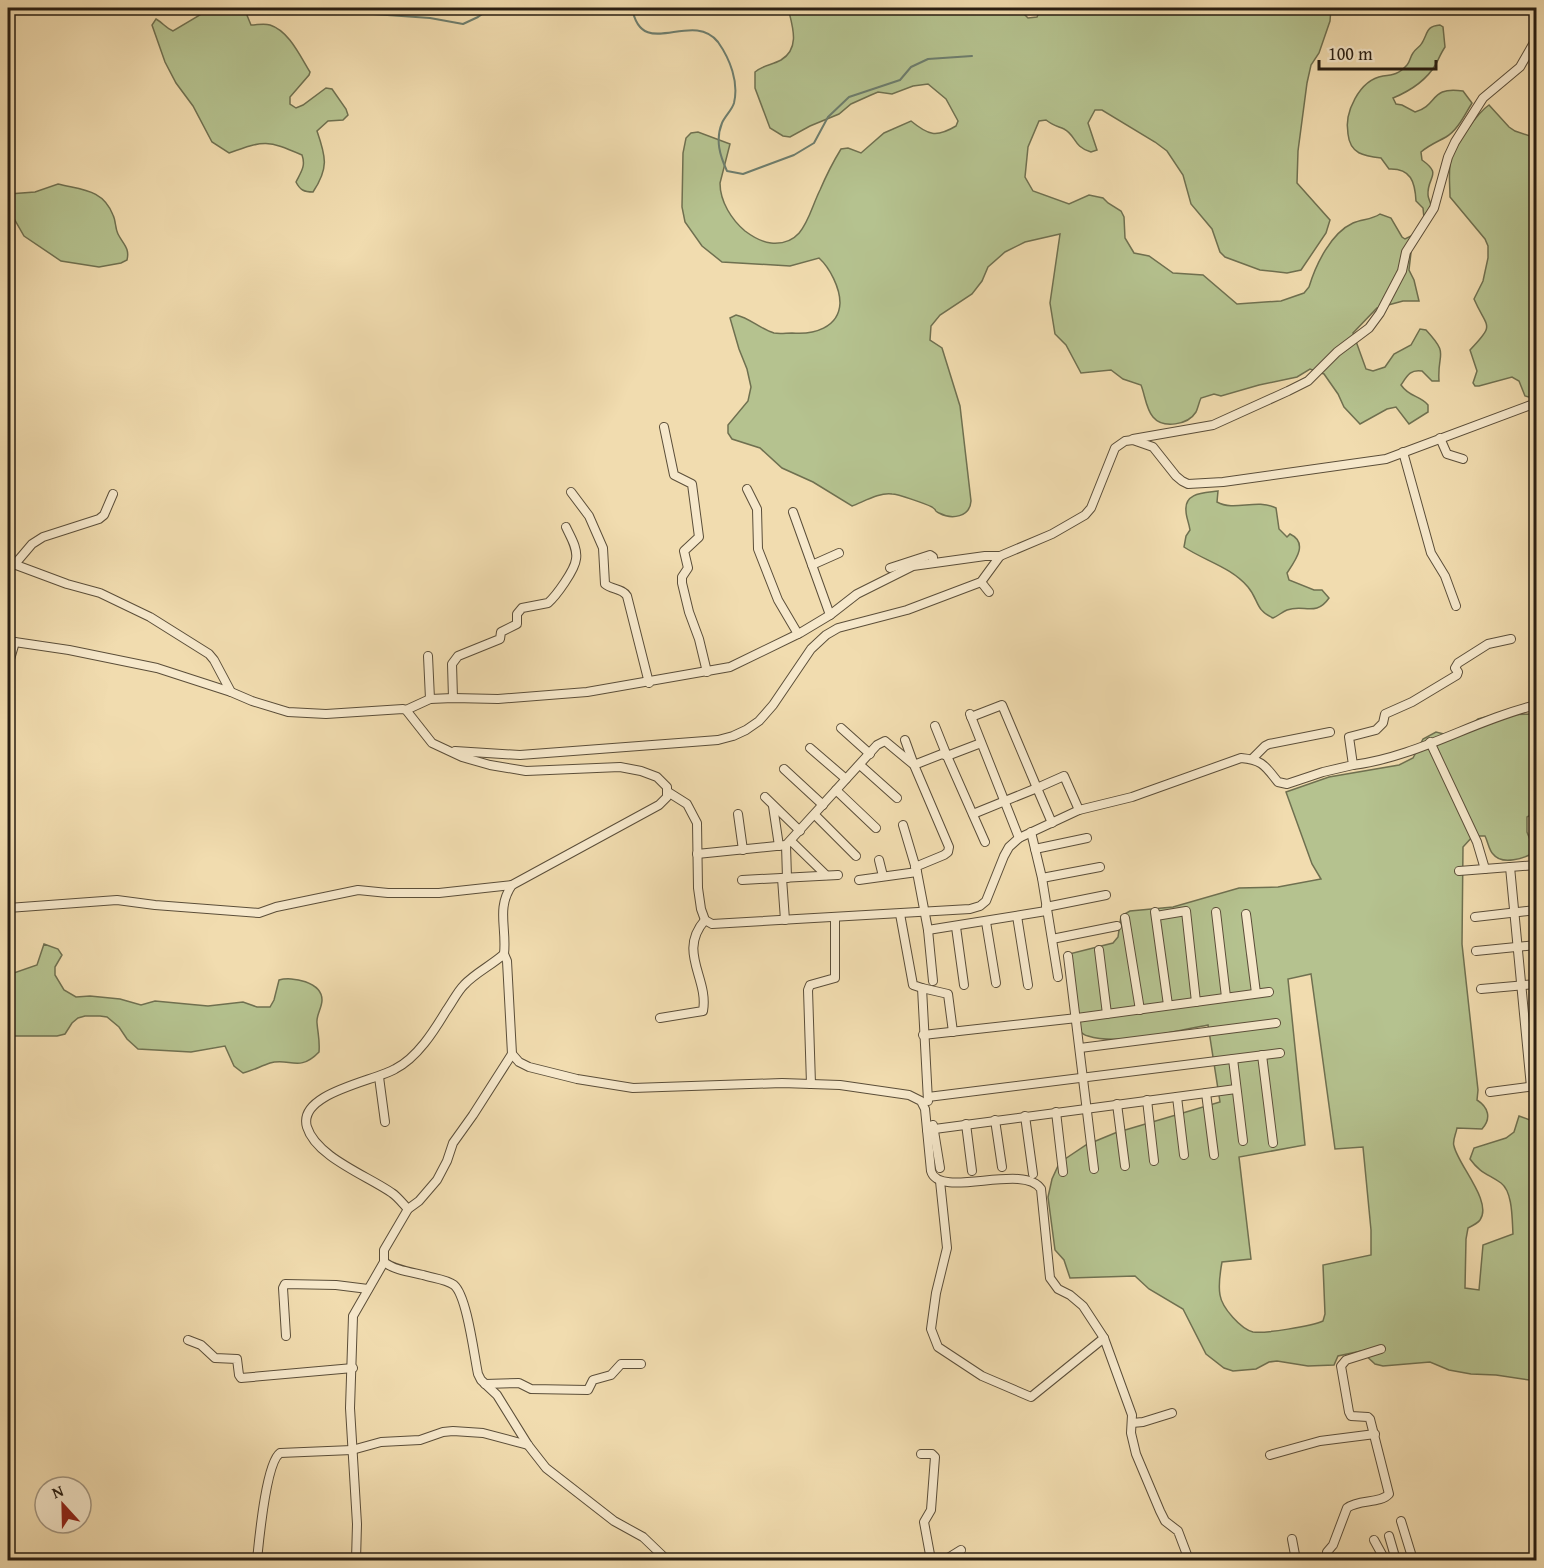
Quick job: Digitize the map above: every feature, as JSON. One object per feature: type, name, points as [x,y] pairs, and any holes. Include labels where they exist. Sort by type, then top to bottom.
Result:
[{"type":"street","points":[[8,666],[11,642],[69,650],[157,668],[288,712],[326,714],[406,710],[430,699],[498,699],[587,692],[730,667],[798,634],[830,615],[857,594],[930,555],[933,557],[933,562],[1000,556],[1052,534],[1091,508],[1115,448],[1120,443],[1213,425],[1308,381],[1337,352],[1369,328],[1380,313],[1402,271],[1406,252],[1434,208],[1448,157],[1455,142],[1483,98],[1520,67],[1536,39]]},
{"type":"street","points":[[1133,440],[1153,447],[1176,476],[1188,483],[1257,478],[1386,459],[1536,403]]},
{"type":"street","points":[[664,428],[674,475],[692,484],[699,537],[684,551],[688,568],[682,577],[682,583],[707,672]]},
{"type":"street","points":[[1440,438],[1447,454],[1463,459]]},
{"type":"street","points":[[1403,452],[1431,553],[1446,576],[1456,606]]},
{"type":"street","points":[[747,489],[757,509],[758,549],[778,600],[798,634]]},
{"type":"street","points":[[572,492],[589,516],[603,548],[605,584],[624,592],[627,596],[649,682]]},
{"type":"street","points":[[113,494],[104,515],[99,519],[43,537],[11,563],[67,584],[100,593],[150,617],[209,654],[231,692]]},
{"type":"street","points":[[794,512],[830,615]]},
{"type":"street","points":[[453,698],[452,664],[454,660],[466,652],[500,639],[501,632],[517,624],[518,612],[525,608],[548,603],[561,586],[577,558],[576,549],[566,527]]},
{"type":"street","points":[[812,565],[839,554]]},
{"type":"street","points":[[451,751],[532,754],[718,740],[734,736],[759,721],[773,705],[811,649],[826,635],[838,628],[907,610],[981,582],[1000,556]]},
{"type":"street","points":[[890,568],[912,563]]},
{"type":"street","points":[[981,582],[989,592]]},
{"type":"street","points":[[1353,765],[1349,736],[1376,730],[1383,723],[1385,714],[1412,702],[1457,675],[1455,668],[1458,663],[1488,644],[1510,639]]},
{"type":"street","points":[[428,656],[430,699]]},
{"type":"street","points":[[1019,838],[970,716],[1002,705],[1052,823]]},
{"type":"street","points":[[406,710],[432,743],[462,757],[490,765],[526,771],[620,767],[641,771],[661,780],[668,792],[687,804],[697,822],[700,898],[705,920],[720,925],[970,909],[986,901],[1009,847],[1019,838],[1079,810],[1132,796],[1224,762],[1241,758],[1252,759],[1268,768],[1278,782],[1287,784],[1323,772],[1388,758],[1497,716],[1536,705]]},
{"type":"street","points":[[935,726],[985,842]]},
{"type":"street","points":[[841,728],[870,753]]},
{"type":"street","points":[[1252,759],[1269,744],[1330,732]]},
{"type":"street","points":[[858,880],[916,869],[948,852],[949,847],[905,740]]},
{"type":"street","points":[[697,855],[785,844],[800,831],[882,741],[914,765]]},
{"type":"street","points":[[1430,742],[1477,842],[1485,869]]},
{"type":"street","points":[[914,765],[981,743]]},
{"type":"street","points":[[810,748],[846,779]]},
{"type":"street","points":[[860,765],[897,798]]},
{"type":"street","points":[[784,769],[823,805]]},
{"type":"street","points":[[973,814],[1064,776],[1079,810]]},
{"type":"street","points":[[836,790],[876,828]]},
{"type":"street","points":[[8,908],[117,900],[259,913],[276,907],[358,890],[388,893],[439,893],[512,885],[659,805],[664,801],[668,792]]},
{"type":"street","points":[[765,797],[800,831]]},
{"type":"street","points":[[773,806],[785,844],[785,920]]},
{"type":"street","points":[[738,814],[743,850]]},
{"type":"street","points":[[815,815],[856,856]]},
{"type":"street","points":[[903,825],[916,869],[928,930],[933,981]]},
{"type":"street","points":[[1031,832],[1042,878],[1058,977]]},
{"type":"street","points":[[1035,849],[1087,838]]},
{"type":"street","points":[[785,844],[826,875]]},
{"type":"street","points":[[879,860],[883,876]]},
{"type":"street","points":[[1459,871],[1536,865]]},
{"type":"street","points":[[1042,878],[1100,867]]},
{"type":"street","points":[[1490,1092],[1534,1086],[1532,1046],[1525,1020],[1510,867]]},
{"type":"street","points":[[742,880],[838,875]]},
{"type":"street","points":[[356,1560],[357,1524],[350,1408],[353,1316],[384,1262],[384,1250],[408,1209],[419,1201],[437,1180],[453,1143],[512,1054],[507,961],[504,954],[503,904],[512,885]]},
{"type":"street","points":[[928,930],[1017,916],[1106,895]]},
{"type":"street","points":[[1168,1005],[1156,914],[1186,910],[1196,1002]]},
{"type":"street","points":[[1474,917],[1536,910]]},
{"type":"street","points":[[1216,912],[1226,998]]},
{"type":"street","points":[[900,914],[913,985],[948,994],[953,1032]]},
{"type":"street","points":[[1246,914],[1257,993]]},
{"type":"street","points":[[1017,916],[1028,985]]},
{"type":"street","points":[[811,1084],[808,990],[810,985],[835,978],[835,918]]},
{"type":"street","points":[[1125,918],[1140,1010]]},
{"type":"street","points":[[660,1018],[703,1011],[703,998],[692,945],[698,928],[705,920]]},
{"type":"street","points":[[986,922],[996,983]]},
{"type":"street","points":[[1052,939],[1117,926]]},
{"type":"street","points":[[956,927],[964,985]]},
{"type":"street","points":[[1476,951],[1536,945]]},
{"type":"street","points":[[1099,950],[1107,1014]]},
{"type":"street","points":[[408,1209],[393,1193],[329,1155],[310,1135],[306,1117],[315,1102],[324,1096],[379,1077],[406,1062],[442,1019],[462,987],[504,954]]},
{"type":"street","points":[[1068,956],[1094,1169]]},
{"type":"street","points":[[1481,989],[1536,984]]},
{"type":"street","points":[[922,988],[932,1175],[939,1181],[1023,1179],[1038,1185],[1041,1189],[1050,1278],[1058,1289],[1083,1306],[1104,1338],[1132,1415],[1132,1444],[1160,1511],[1166,1521],[1178,1531],[1189,1560]]},
{"type":"street","points":[[923,1035],[1077,1018],[1269,992]]},
{"type":"street","points":[[1525,1020],[1536,1019]]},
{"type":"street","points":[[1080,1048],[1276,1023]]},
{"type":"street","points":[[928,1097],[1280,1053]]},
{"type":"street","points":[[512,1054],[519,1062],[529,1067],[577,1079],[633,1088],[782,1083],[840,1085],[909,1095],[917,1098],[923,1104],[940,1168]]},
{"type":"street","points":[[1262,1055],[1273,1143]]},
{"type":"street","points":[[1233,1059],[1243,1140]]},
{"type":"street","points":[[379,1077],[385,1122]]},
{"type":"street","points":[[930,1129],[1236,1089]]},
{"type":"street","points":[[1206,1093],[1214,1155]]},
{"type":"street","points":[[1177,1097],[1184,1155]]},
{"type":"street","points":[[1147,1101],[1154,1161]]},
{"type":"street","points":[[1117,1104],[1125,1166]]},
{"type":"street","points":[[1056,1112],[1063,1172]]},
{"type":"street","points":[[1025,1116],[1033,1174]]},
{"type":"street","points":[[995,1120],[1002,1167]]},
{"type":"street","points":[[966,1124],[972,1171]]},
{"type":"street","points":[[939,1181],[947,1248],[936,1293],[931,1329],[938,1347],[982,1376],[1023,1396],[1031,1397],[1104,1338]]},
{"type":"street","points":[[384,1262],[397,1268],[451,1283],[459,1290],[478,1374],[497,1395],[528,1445],[546,1468],[614,1521],[643,1537],[667,1560]]},
{"type":"street","points":[[286,1336],[283,1288],[285,1284],[336,1285],[368,1289]]},
{"type":"street","points":[[188,1340],[201,1346],[215,1358],[237,1359],[238,1375],[241,1378],[353,1368]]},
{"type":"street","points":[[1329,1560],[1327,1552],[1333,1545],[1347,1508],[1352,1504],[1389,1496],[1372,1423],[1368,1418],[1350,1414],[1341,1366],[1346,1360],[1381,1349]]},
{"type":"street","points":[[485,1384],[519,1383],[531,1389],[587,1390],[593,1380],[610,1375],[621,1364],[641,1364]]},
{"type":"street","points":[[1131,1423],[1143,1422],[1172,1413]]},
{"type":"street","points":[[257,1560],[264,1507],[276,1456],[284,1452],[352,1450],[381,1442],[420,1440],[453,1431],[483,1433],[528,1445]]},
{"type":"street","points":[[1270,1455],[1320,1442],[1375,1434]]},
{"type":"street","points":[[921,1454],[932,1454],[935,1457],[931,1510],[924,1522],[931,1560]]},
{"type":"street","points":[[1401,1521],[1413,1560]]},
{"type":"street","points":[[1389,1536],[1396,1560]]},
{"type":"street","points":[[1292,1539],[1296,1560]]},
{"type":"street","points":[[1374,1540],[1385,1560]]},
{"type":"street","points":[[945,1560],[961,1550]]},
{"type":"street","points":[[993,1560],[1007,1558]]},
{"type":"street","points":[[1430,1560],[1467,1560]]},
{"type":"green space","points":[[208,8],[244,8],[251,25],[270,25],[288,38],[310,72],[290,97],[290,104],[296,108],[303,105],[326,88],[332,89],[346,109],[348,115],[343,120],[328,121],[317,131],[324,155],[324,169],[313,192],[303,190],[296,182],[303,166],[302,155],[273,144],[259,144],[229,153],[212,142],[193,106],[176,83],[165,62],[152,25],[156,19],[173,31]]},
{"type":"green space","points":[[788,8],[1018,8],[1028,18],[1037,17],[1041,8],[1331,8],[1330,21],[1319,53],[1311,65],[1307,83],[1298,151],[1297,183],[1330,220],[1326,233],[1301,270],[1287,273],[1260,270],[1225,257],[1220,252],[1212,229],[1191,204],[1183,175],[1167,151],[1102,110],[1095,110],[1088,123],[1097,150],[1091,152],[1081,147],[1064,129],[1046,120],[1039,121],[1028,147],[1025,177],[1033,191],[1069,204],[1089,195],[1103,198],[1121,211],[1124,217],[1125,238],[1134,253],[1149,256],[1173,273],[1203,275],[1237,304],[1281,301],[1304,293],[1309,287],[1325,250],[1338,234],[1353,223],[1380,214],[1391,218],[1402,237],[1405,239],[1413,235],[1409,270],[1419,301],[1403,301],[1377,308],[1353,333],[1366,369],[1373,371],[1385,367],[1394,354],[1411,345],[1420,329],[1426,330],[1440,350],[1439,381],[1432,381],[1422,371],[1414,371],[1401,385],[1428,405],[1428,412],[1409,424],[1396,407],[1387,409],[1360,424],[1344,407],[1324,374],[1310,369],[1297,377],[1221,396],[1214,394],[1201,398],[1196,412],[1182,422],[1169,424],[1157,421],[1149,410],[1141,385],[1123,379],[1111,370],[1081,373],[1066,345],[1055,334],[1050,303],[1060,234],[1025,242],[1005,252],[988,267],[982,281],[972,294],[940,315],[931,326],[930,340],[942,348],[960,406],[971,501],[964,514],[944,515],[929,506],[892,494],[877,496],[852,506],[813,482],[782,468],[760,448],[732,439],[728,433],[728,425],[748,401],[751,387],[730,318],[736,315],[741,316],[774,333],[808,333],[824,328],[835,319],[839,312],[840,297],[834,279],[819,258],[790,266],[722,262],[702,246],[685,222],[682,207],[683,153],[686,138],[691,133],[698,132],[730,144],[720,183],[722,197],[731,216],[740,227],[754,237],[771,243],[782,243],[798,234],[804,227],[827,174],[841,149],[848,148],[861,153],[884,133],[911,121],[927,132],[937,133],[956,126],[958,121],[946,99],[928,84],[913,86],[892,94],[878,92],[851,104],[839,114],[790,137],[783,136],[770,128],[755,88],[755,72],[781,60],[791,49],[794,36]]},
{"type":"green space","points":[[1440,25],[1443,27],[1445,47],[1436,64],[1417,85],[1393,98],[1396,104],[1415,112],[1423,109],[1445,91],[1463,91],[1472,103],[1454,130],[1421,152],[1422,160],[1432,169],[1433,173],[1428,189],[1431,205],[1424,218],[1423,208],[1416,201],[1413,182],[1407,174],[1396,169],[1389,169],[1381,158],[1364,155],[1355,150],[1349,141],[1347,126],[1351,107],[1360,91],[1374,79],[1401,70],[1408,64],[1430,28]]},
{"type":"green space","points":[[1489,105],[1509,127],[1536,138],[1536,202],[1531,220],[1536,223],[1536,396],[1532,398],[1525,396],[1519,381],[1512,377],[1479,386],[1473,383],[1477,371],[1470,350],[1483,335],[1487,326],[1474,299],[1483,281],[1488,246],[1485,239],[1450,197],[1450,168],[1451,159],[1462,137]]},
{"type":"green space","points":[[58,184],[91,192],[104,200],[109,206],[117,232],[127,249],[127,260],[99,267],[61,261],[24,236],[8,208],[9,194],[35,192]]},
{"type":"green space","points":[[1218,491],[1217,502],[1224,505],[1261,504],[1276,508],[1279,529],[1287,537],[1290,534],[1296,538],[1300,547],[1287,573],[1289,580],[1314,590],[1322,590],[1329,598],[1324,604],[1314,609],[1287,610],[1273,618],[1263,612],[1248,587],[1234,574],[1184,547],[1190,530],[1186,516],[1188,500],[1202,493]]},
{"type":"green space","points":[[1536,714],[1536,812],[1527,817],[1527,832],[1535,852],[1525,857],[1502,860],[1492,852],[1485,836],[1473,836],[1463,847],[1462,944],[1478,1090],[1477,1100],[1486,1109],[1488,1117],[1482,1129],[1457,1128],[1454,1144],[1482,1204],[1483,1212],[1480,1220],[1468,1228],[1466,1239],[1465,1288],[1479,1290],[1483,1245],[1513,1234],[1512,1214],[1510,1199],[1505,1187],[1470,1159],[1474,1148],[1506,1138],[1514,1132],[1519,1116],[1530,1120],[1533,1128],[1536,1127],[1536,1381],[1471,1374],[1449,1370],[1430,1362],[1383,1366],[1375,1364],[1361,1351],[1338,1356],[1334,1365],[1308,1366],[1277,1361],[1269,1362],[1256,1369],[1233,1371],[1224,1368],[1206,1354],[1183,1309],[1149,1289],[1135,1276],[1070,1278],[1064,1260],[1055,1250],[1048,1197],[1052,1179],[1062,1161],[1086,1145],[1115,1133],[1220,1102],[1208,1025],[1147,1037],[1101,1039],[1082,1033],[1073,1025],[1069,954],[1113,943],[1118,937],[1121,916],[1130,911],[1173,907],[1239,888],[1278,887],[1321,879],[1312,864],[1286,792],[1329,777],[1399,765],[1413,758],[1423,739],[1436,732],[1456,737],[1478,719],[1493,715]],"holes":[[[1311,974],[1335,1149],[1363,1147],[1371,1230],[1371,1255],[1323,1265],[1325,1314],[1323,1321],[1277,1331],[1253,1332],[1248,1330],[1228,1312],[1219,1287],[1222,1262],[1251,1259],[1239,1157],[1305,1145],[1288,979]]]},
{"type":"green space","points":[[44,944],[58,949],[62,955],[55,967],[55,975],[64,990],[76,997],[120,999],[141,1005],[155,1001],[208,1006],[243,1002],[257,1007],[270,1007],[279,980],[291,979],[305,982],[321,994],[322,1000],[317,1020],[319,1052],[306,1062],[270,1063],[243,1073],[234,1066],[225,1046],[191,1052],[138,1049],[107,1017],[78,1018],[65,1034],[57,1036],[8,1036],[8,975],[37,965]]},
{"type":"waterway","points":[[353,8],[373,14],[430,18],[463,24],[491,8]]},
{"type":"waterway","points":[[632,8],[637,24],[646,31],[656,34],[695,30],[707,33],[718,42],[730,63],[735,87],[734,103],[720,129],[719,148],[727,171],[743,174],[794,155],[814,143],[828,117],[849,97],[900,80],[911,67],[928,59],[972,56]]}]
